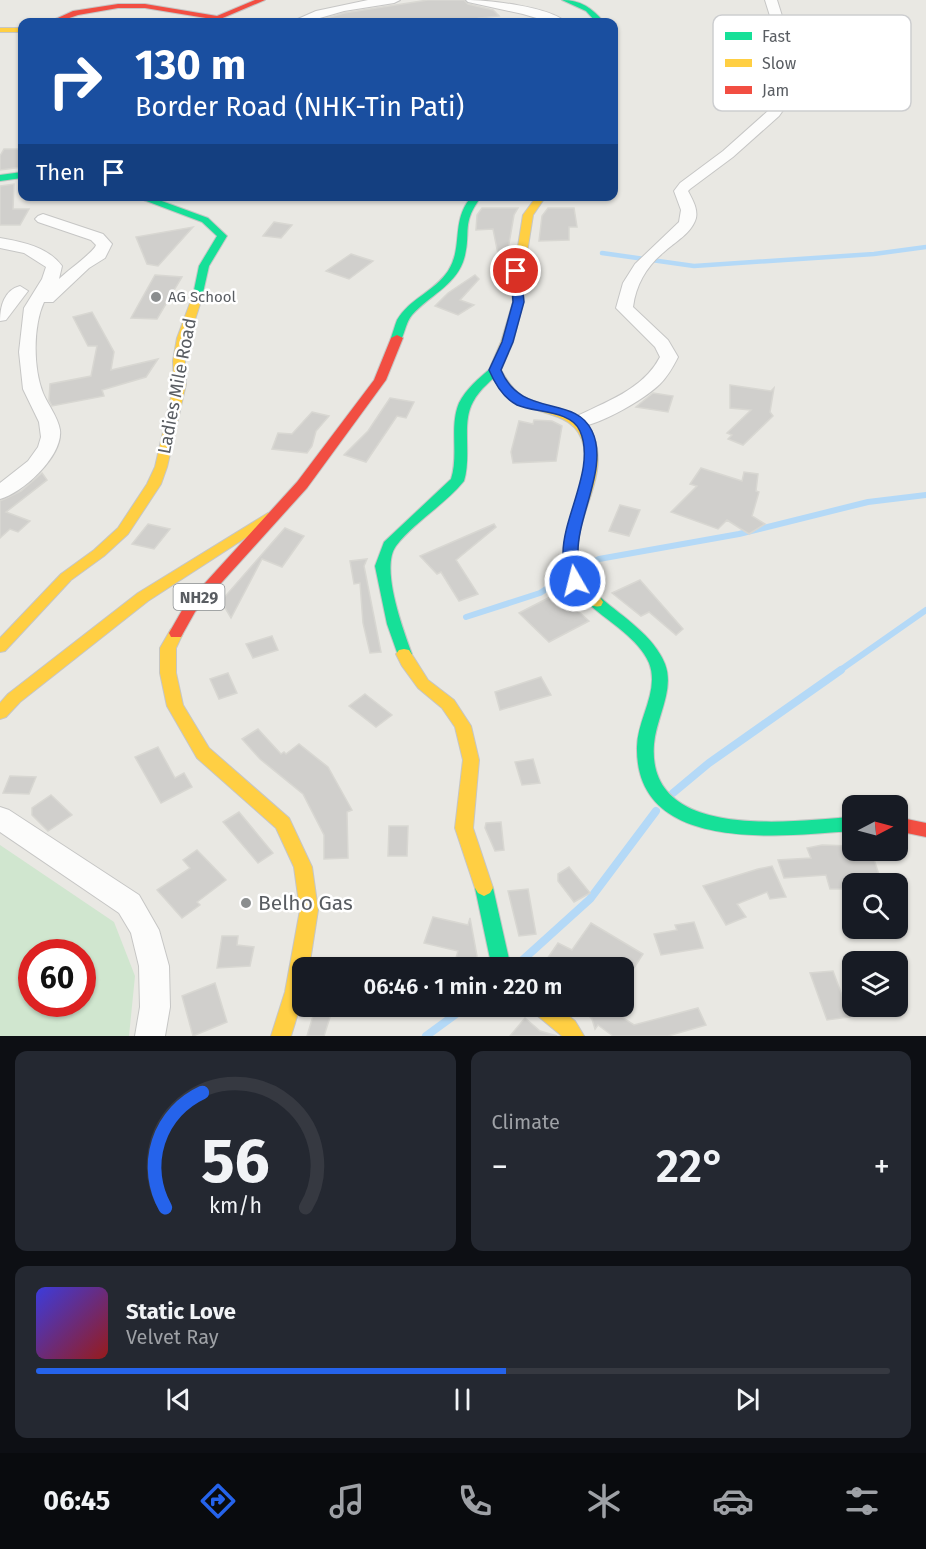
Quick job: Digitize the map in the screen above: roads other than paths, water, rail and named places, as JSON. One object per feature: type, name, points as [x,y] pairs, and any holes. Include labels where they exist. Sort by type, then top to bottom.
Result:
[{"type":"main road","points":[[62,18],[76,12],[118,6],[155,7],[218,18],[261,0]]},
{"type":"main road","points":[[566,0],[589,9],[597,18]]},
{"type":"main road","points":[[0,30],[18,30]]},
{"type":"main road","points":[[0,178],[18,176]]},
{"type":"main road","name":"Ladies Mile Road","points":[[0,647],[66,577],[99,553],[123,531],[154,484],[161,467],[180,384],[179,361],[183,338],[200,290],[204,266],[222,236],[212,223],[185,211],[161,207],[148,201]]},
{"type":"main road","name":"NH29","points":[[281,1036],[295,992],[309,910],[303,867],[283,823],[203,753],[175,706],[168,673],[168,648],[190,609],[278,511],[341,434],[380,380],[404,319],[453,272],[462,250],[460,229],[463,214],[472,201]]},
{"type":"main road","points":[[500,957],[492,915],[477,862],[464,828],[471,760],[463,726],[448,704],[423,684],[407,662],[394,624],[382,566],[389,545],[457,481],[463,472],[461,412],[472,389],[495,370],[507,342],[518,302],[516,271],[521,259],[528,214],[538,201]]},
{"type":"main road","points":[[495,370],[505,388],[522,402],[570,416],[580,422],[586,431],[592,452],[570,552],[572,571],[575,581],[582,589],[643,643],[657,664],[657,695],[648,724],[645,748],[654,790],[671,809],[692,820],[719,826],[790,828],[842,825]]},
{"type":"main road","points":[[0,713],[14,698],[142,597],[278,511]]},
{"type":"main road","points":[[908,826],[926,830]]},
{"type":"main road","points":[[552,1017],[574,1036]]},
{"type":"street","points":[[305,18],[343,8],[394,0]]},
{"type":"street","points":[[472,0],[543,18]]},
{"type":"street","points":[[771,0],[776,15]]},
{"type":"street","points":[[580,422],[648,386],[665,368],[669,357],[662,344],[624,308],[630,283],[648,260],[686,225],[688,205],[681,191],[685,186],[728,154],[775,111]]},
{"type":"street","points":[[31,313],[103,249],[104,244],[97,237],[43,219]]},
{"type":"street","points":[[0,243],[32,250],[45,257],[54,266],[53,276],[31,313],[29,355],[32,388],[51,428],[47,448],[36,464],[0,493]]},
{"type":"street","points":[[0,316],[20,291]]},
{"type":"street","points":[[0,818],[129,904],[145,930],[154,966],[155,1007],[150,1036]]},
{"type":"waterway","points":[[602,253],[694,266],[874,254],[926,247]]},
{"type":"waterway","points":[[582,568],[599,559],[739,534],[868,502],[926,495]]},
{"type":"waterway","points":[[466,617],[540,593],[565,577]]},
{"type":"waterway","points":[[839,671],[926,610]]},
{"type":"waterway","points":[[673,793],[709,763],[841,670]]},
{"type":"waterway","points":[[526,957],[590,899],[656,811]]},
{"type":"waterway","points":[[426,1036],[452,1017]]},
{"type":"place","name":"AG School","points":[[156,297]]},
{"type":"place","name":"Belho Gas","points":[[246,903]]}]
